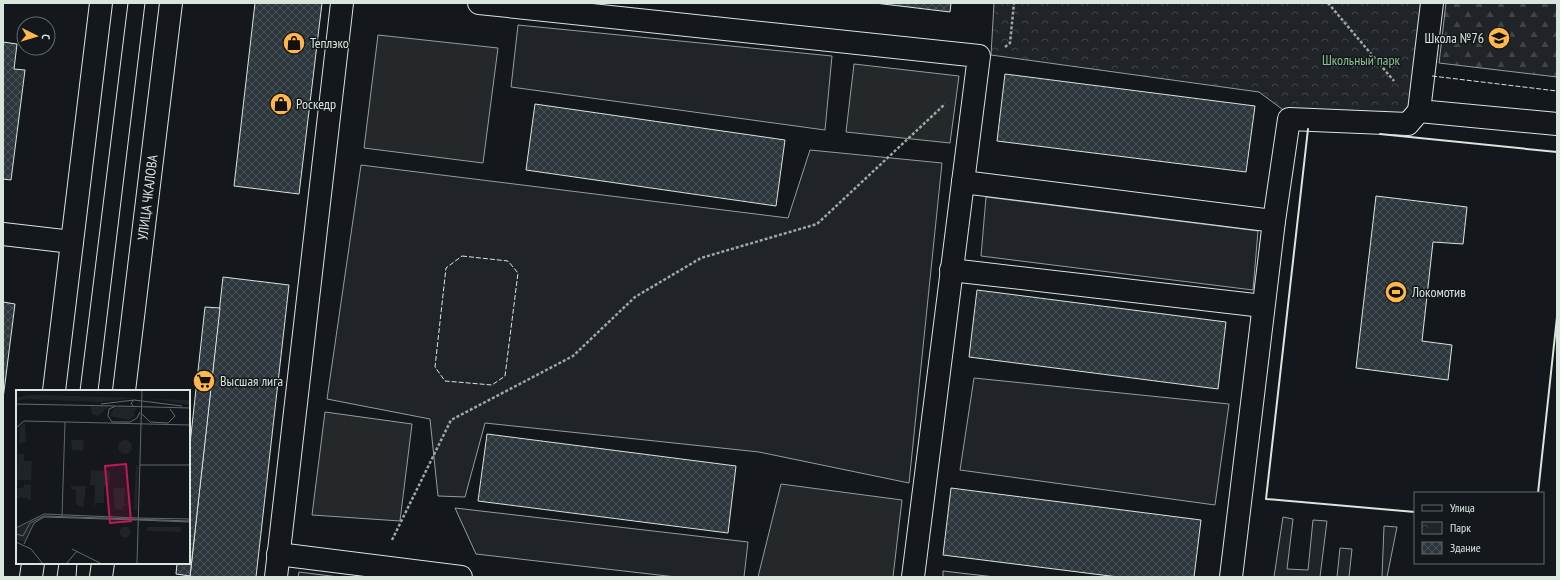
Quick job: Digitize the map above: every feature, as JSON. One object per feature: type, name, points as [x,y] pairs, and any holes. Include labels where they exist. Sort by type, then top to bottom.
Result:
[{"type":"street","points":[[54,390],[101,3]]},
{"type":"street","name":"УЛИЦА ЧКАЛОВА","points":[[124,390],[171,3]]},
{"type":"street","points":[[276,577],[342,3]]},
{"type":"street","points":[[479,3],[979,56],[913,577]]},
{"type":"street","points":[[1231,577],[1274,222],[1289,119],[1408,124],[1419,111],[1432,3]]},
{"type":"street","points":[[1419,111],[1557,124]]},
{"type":"street","points":[[963,182],[1274,222]]},
{"type":"street","points":[[3,234],[72,242]]},
{"type":"street","points":[[951,270],[1264,306]]},
{"type":"street","points":[[278,554],[461,577]]},
{"type":"street","points":[[31,577],[33,564]]},
{"type":"street","points":[[101,577],[102,564]]},
{"type":"path","points":[[1328,3],[1419,111]]},
{"type":"path","points":[[378,567],[451,420],[573,356],[635,297],[701,258],[817,224],[976,74]]},
{"type":"green space","name":"Школьный парк","points":[[994,3],[1425,3],[1415,97],[1406,119],[1286,112],[1259,92],[991,55]]},
{"type":"green space","name":"Школа №76","points":[[1446,3],[1557,3],[1557,77],[1439,63]]},
{"type":"green space","points":[[518,25],[832,56],[825,130],[511,87]]},
{"type":"green space","points":[[810,150],[942,163],[909,483],[759,452],[485,423],[465,497],[438,496],[430,419],[327,399],[361,165],[788,218]]},
{"type":"green space","points":[[986,197],[1258,231],[1253,290],[981,256]]},
{"type":"green space","points":[[974,378],[1229,404],[1215,505],[960,470]]},
{"type":"green space","points":[[455,508],[748,542],[744,577],[676,577],[476,554]]},
{"type":"green space","points":[[1283,517],[1293,519],[1287,569],[1308,570],[1313,520],[1327,521],[1320,577],[1274,577]]},
{"type":"green space","points":[[1384,526],[1397,527],[1387,577],[1382,577]]},
{"type":"green space","points":[[1340,548],[1352,549],[1349,577],[1337,577]]},
{"type":"green space","points":[[943,571],[995,577],[943,577]]},
{"type":"green space","points":[[299,572],[339,577],[298,577]]},
{"type":"shaded area","points":[[378,35],[498,48],[483,163],[364,148]]},
{"type":"shaded area","points":[[854,64],[959,76],[950,143],[846,132]]},
{"type":"shaded area","points":[[325,412],[412,424],[400,521],[312,515]]},
{"type":"shaded area","points":[[781,484],[902,500],[893,577],[758,577]]},
{"type":"building","points":[[255,3],[322,3],[299,194],[234,186]]},
{"type":"building","points":[[875,3],[951,3],[950,12]]},
{"type":"building","points":[[3,42],[16,44],[14,69],[25,70],[11,180],[3,179]]},
{"type":"building","points":[[1005,74],[1255,106],[1246,172],[997,141]]},
{"type":"building","points":[[535,104],[785,140],[776,206],[526,170]]},
{"type":"building","name":"Локомотив","points":[[1376,196],[1467,207],[1463,244],[1433,242],[1422,341],[1452,345],[1448,380],[1356,368]]},
{"type":"building","points":[[223,277],[289,285],[256,577],[190,577]]},
{"type":"building","points":[[977,290],[1226,322],[1218,389],[969,357]]},
{"type":"building","points":[[3,302],[15,304],[3,399]]},
{"type":"building","name":"Высшая лига","points":[[205,307],[220,308],[190,576],[176,574],[177,564],[190,564],[190,444]]},
{"type":"building","points":[[487,434],[736,466],[728,533],[478,501]]},
{"type":"building","points":[[951,488],[1201,520],[1194,577],[1118,577],[943,555]]},
{"type":"tram line","points":[[80,390],[128,3]]},
{"type":"tram line","points":[[98,390],[145,3]]},
{"type":"tram line","points":[[57,577],[59,564]]},
{"type":"tram line","points":[[76,577],[77,564]]},
{"type":"fence","points":[[1432,76],[1557,91]]},
{"type":"fence","points":[[462,256],[508,261],[518,273],[505,376],[492,385],[445,381],[435,367],[446,268],[462,256]]},
{"type":"wall","points":[[1308,129],[1266,499],[1414,512]]},
{"type":"wall","points":[[1380,134],[1557,152]]},
{"type":"wall","points":[[1538,492],[1557,317]]},
{"type":"place","name":"Школа №76","points":[[1499,38]]},
{"type":"place","name":"Теплэко","points":[[294,43]]},
{"type":"place","name":"Роскедр","points":[[281,104]]},
{"type":"place","name":"Локомотив","points":[[1396,292]]},
{"type":"place","name":"Высшая лига","points":[[204,381]]}]
